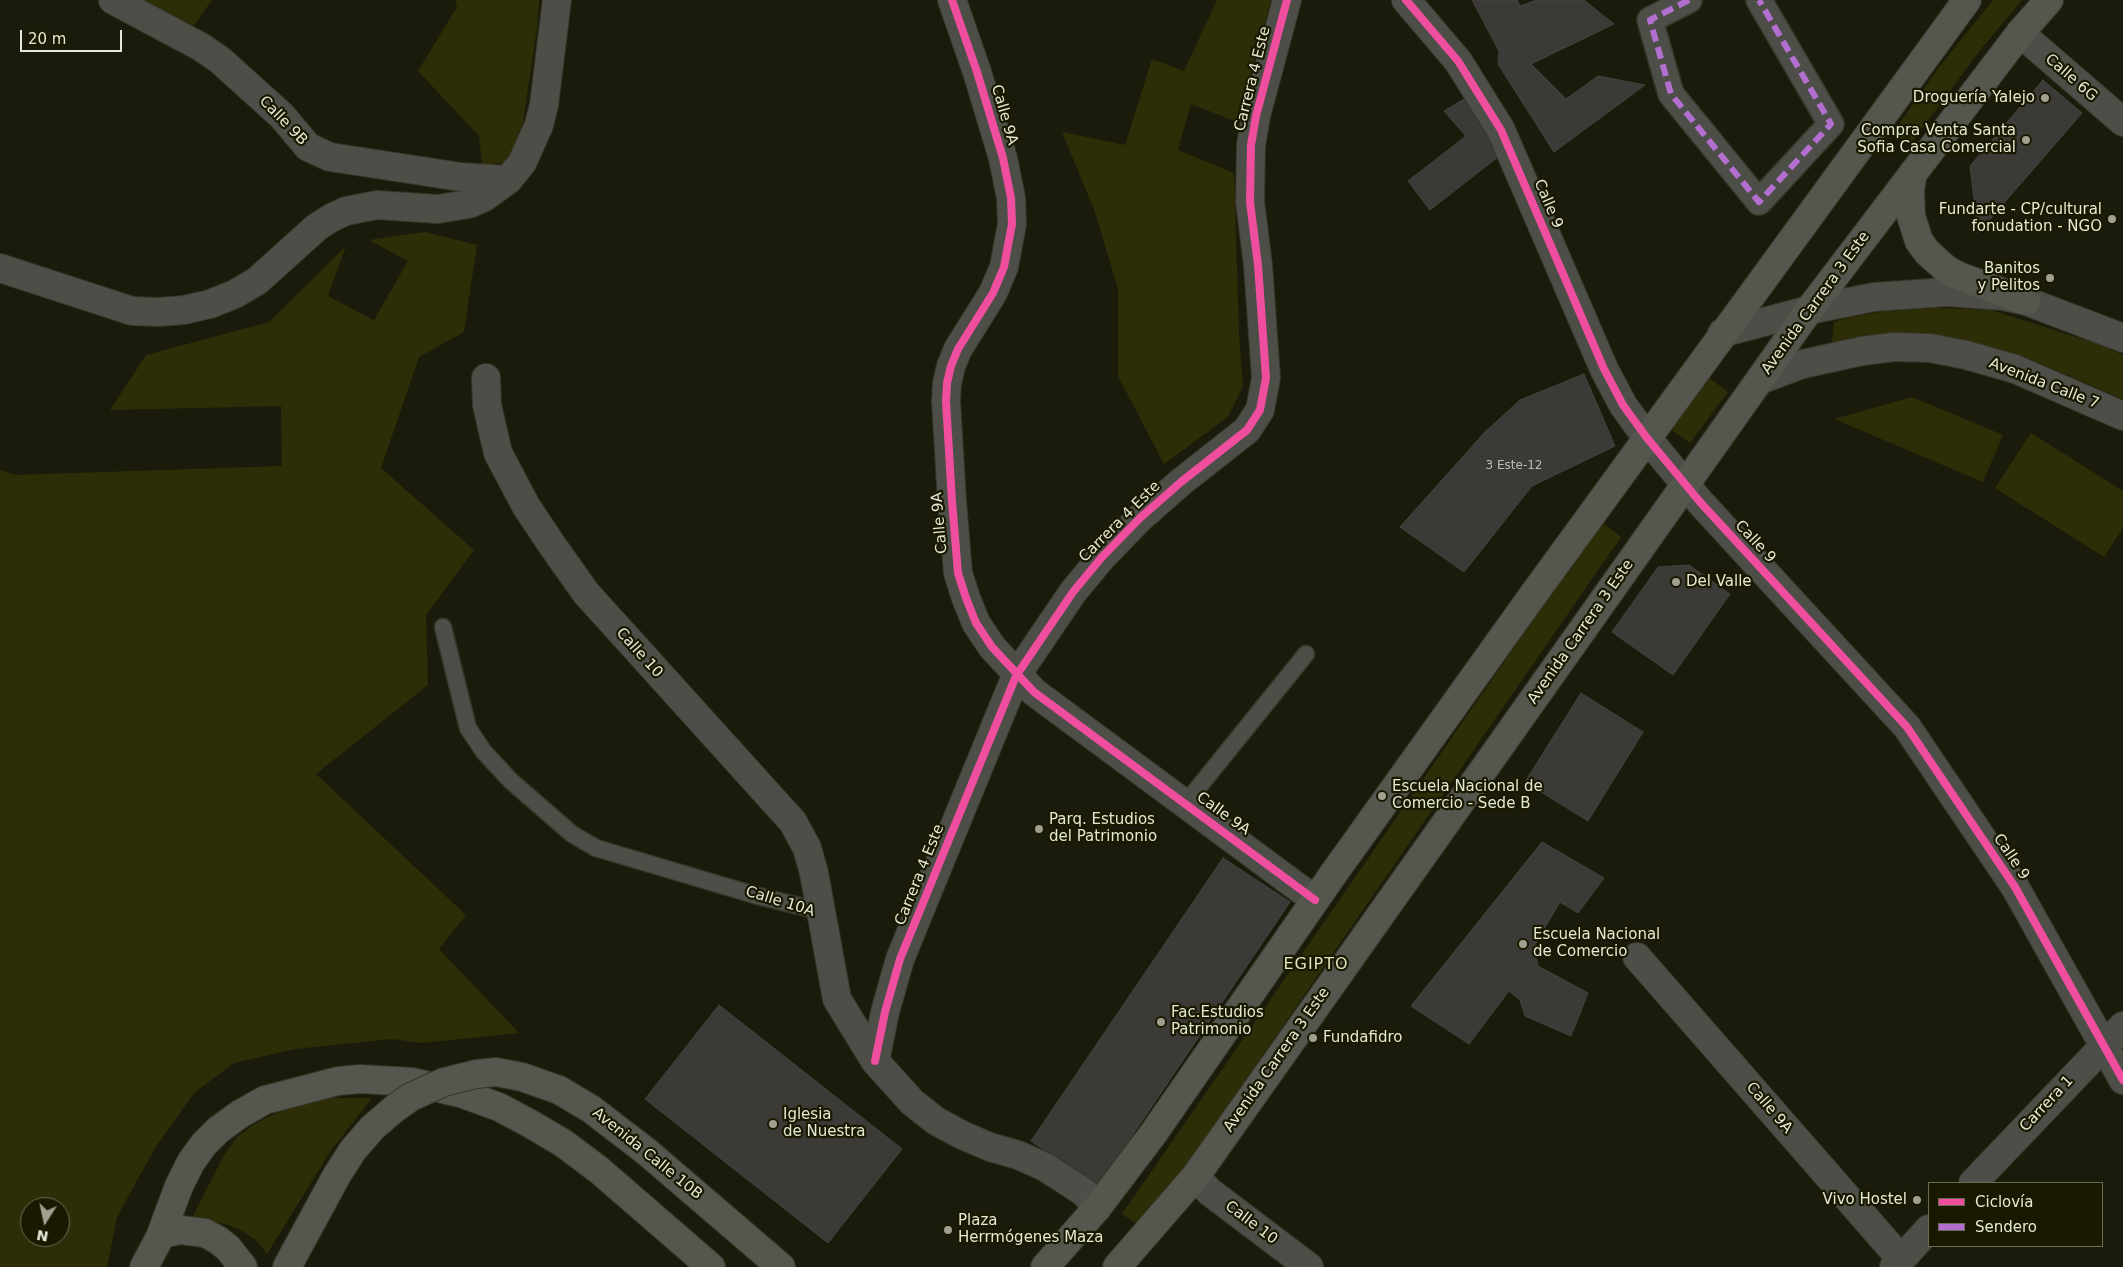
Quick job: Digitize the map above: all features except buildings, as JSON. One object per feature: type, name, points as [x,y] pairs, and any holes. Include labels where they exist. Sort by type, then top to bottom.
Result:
[{"type":"main road","points":[[1045,1267],[1097,1208],[1153,1134],[1316,900],[1722,333],[1967,0]]},
{"type":"main road","name":"Avenida Carrera 3 Este","points":[[1117,1267],[1195,1176],[1809,310],[2020,33],[2049,0]]},
{"type":"main road","points":[[1913,173],[1910,189],[1911,216],[1917,235],[1927,252],[1947,270],[2026,302]]},
{"type":"main road","name":"Avenida Calle 10B","points":[[287,1267],[337,1175],[353,1150],[372,1128],[394,1109],[411,1098],[444,1082],[476,1074],[496,1072],[522,1077],[559,1090],[591,1108],[647,1152],[781,1267]]},
{"type":"main road","points":[[144,1267],[160,1237],[179,1186],[191,1162],[204,1144],[218,1130],[240,1114],[265,1100],[338,1080],[360,1079],[413,1082],[463,1094],[499,1107],[562,1143],[599,1170],[711,1267]]},
{"type":"main road","points":[[160,1237],[166,1233],[182,1230],[205,1233],[228,1248],[243,1267]]},
{"type":"street","name":"Calle 9B","points":[[113,0],[201,47],[220,60],[282,116],[308,147],[330,157],[461,176],[508,180]]},
{"type":"street","points":[[0,268],[132,311],[184,310],[227,297],[257,281],[318,227],[346,211],[377,205],[438,209],[454,207],[483,198],[508,180],[522,163],[539,126],[544,104],[556,0]]},
{"type":"street","name":"Calle 9A","points":[[952,0],[977,72],[1003,158],[1011,198],[1012,224],[1001,276],[993,293],[958,349],[947,383],[949,464],[958,574],[976,623],[992,647],[1016,676],[1034,692],[1316,900]]},
{"type":"street","name":"Carrera 4 Este","points":[[875,1061],[885,1012],[900,959],[1016,676],[1073,592],[1102,556],[1181,482],[1247,430],[1260,410],[1266,378],[1258,265],[1250,202],[1250,145],[1287,0]]},
{"type":"street","name":"Calle 9","points":[[1406,0],[1458,61],[1501,130],[1604,369],[1623,405],[1685,485],[1907,727],[2015,887],[2123,1080]]},
{"type":"street","points":[[1690,0],[1650,20],[1671,94],[1759,202],[1831,124],[1759,0]]},
{"type":"street","name":"Calle 6G","points":[[2020,33],[2123,122]]},
{"type":"street","points":[[1722,333],[1809,310],[1874,297],[1947,292],[2004,296],[2026,302],[2123,338]]},
{"type":"street","name":"Avenida Calle 7","points":[[1760,380],[1803,364],[1862,351],[1894,347],[1930,348],[1966,355],[2016,369],[2123,416]]},
{"type":"street","name":"Calle 10","points":[[486,378],[487,405],[498,453],[526,506],[586,593],[793,822],[807,848],[820,911]]},
{"type":"street","name":"Calle 10A","points":[[820,911],[837,999],[875,1061],[890,1080],[912,1102],[936,1120],[962,1136],[1045,1167],[1085,1193],[1097,1208]]},
{"type":"street","name":"Calle 9A","points":[[1637,957],[1897,1263]]},
{"type":"street","name":"Carrera 1","points":[[1974,1182],[2123,1026]]},
{"type":"street","name":"Calle 10","points":[[1195,1176],[1210,1192],[1309,1267]]},
{"type":"street","points":[[1897,1263],[1928,1230]]},
{"type":"lane","name":"Calle 10A","points":[[443,627],[468,728],[484,752],[511,781],[572,834],[596,848],[758,896],[820,911]]},
{"type":"lane","points":[[1186,804],[1306,654]]},
{"type":"shaded area","points":[[131,0],[212,0],[190,31]]},
{"type":"shaded area","points":[[455,0],[539,0],[537,28],[523,123],[507,163],[482,164],[479,136],[418,71],[457,7]]},
{"type":"shaded area","points":[[1217,0],[1271,0],[1237,122],[1191,104],[1178,150],[1234,173],[1239,333],[1243,386],[1228,417],[1164,464],[1118,376],[1118,289],[1095,212],[1062,132],[1125,145],[1152,59],[1184,71]]},
{"type":"shaded area","points":[[1993,0],[2022,0],[1981,49],[1910,145],[1892,134],[1939,67]]},
{"type":"shaded area","points":[[425,232],[477,245],[464,332],[419,357],[381,468],[474,550],[426,615],[428,685],[316,774],[466,915],[439,949],[519,1033],[422,1043],[392,1039],[295,1049],[234,1063],[194,1093],[155,1148],[117,1217],[107,1267],[0,1267],[0,470],[15,475],[282,466],[281,406],[110,410],[146,355],[269,322],[346,246],[328,296],[374,320],[408,261],[369,240]]},
{"type":"shaded area","points":[[1940,308],[1991,310],[2098,344],[2123,355],[2123,399],[2023,356],[1951,338],[1907,336],[1831,348],[1834,322],[1850,317],[1886,311]]},
{"type":"shaded area","points":[[1708,377],[1728,392],[1690,443],[1669,428]]},
{"type":"shaded area","points":[[1912,397],[2003,435],[1983,482],[1834,419]]},
{"type":"shaded area","points":[[2031,433],[2123,491],[2123,527],[2104,557],[1995,488]]},
{"type":"shaded area","points":[[1601,522],[1621,537],[1143,1228],[1122,1214]]},
{"type":"shaded area","points":[[333,1098],[372,1098],[330,1152],[267,1254],[256,1240],[241,1230],[225,1224],[191,1220],[223,1157],[237,1137],[256,1123],[276,1113]]},
{"type":"marked path","points":[[1689,0],[1650,20],[1671,94],[1759,202],[1831,124],[1759,0]]},
{"type":"cycle path","points":[[952,0],[977,72],[1003,158],[1011,198],[1012,224],[1004,267],[993,293],[958,349],[947,383],[946,401],[958,573],[976,623],[992,647],[1034,692],[1315,900]]},
{"type":"cycle path","points":[[875,1061],[885,1012],[900,959],[1016,676],[1073,592],[1102,557],[1140,518],[1181,482],[1247,430],[1260,410],[1266,378],[1258,265],[1250,202],[1251,145],[1256,116],[1287,0]]},
{"type":"cycle path","points":[[1406,0],[1458,61],[1501,130],[1604,369],[1623,405],[1647,438],[1700,502],[1907,727],[2015,887],[2123,1080]]},
{"type":"place","name":"Droguería Yalejo","points":[[2045,98]]},
{"type":"place","name":"Compra Venta Santa Sofia Casa Comercial","points":[[2026,140]]},
{"type":"place","name":"Fundarte - CP/cultural fonudation - NGO","points":[[2112,219]]},
{"type":"place","name":"Banitos y Pelitos","points":[[2050,278]]},
{"type":"place","name":"Del Valle","points":[[1676,582]]},
{"type":"place","name":"Escuela Nacional de Comercio - Sede B","points":[[1382,796]]},
{"type":"place","name":"Parq. Estudios del Patrimonio","points":[[1039,829]]},
{"type":"place","name":"Escuela Nacional de Comercio","points":[[1523,944]]},
{"type":"place","name":"Fac.Estudios Patrimonio","points":[[1161,1022]]},
{"type":"place","name":"Fundafidro","points":[[1313,1038]]},
{"type":"place","name":"Iglesia de Nuestra","points":[[773,1124]]},
{"type":"place","name":"Vivo Hostel","points":[[1917,1200]]},
{"type":"place","name":"Plaza Herrmógenes Maza","points":[[948,1230]]},
{"type":"district","name":"EGIPTO","points":[[1316,965]]}]
